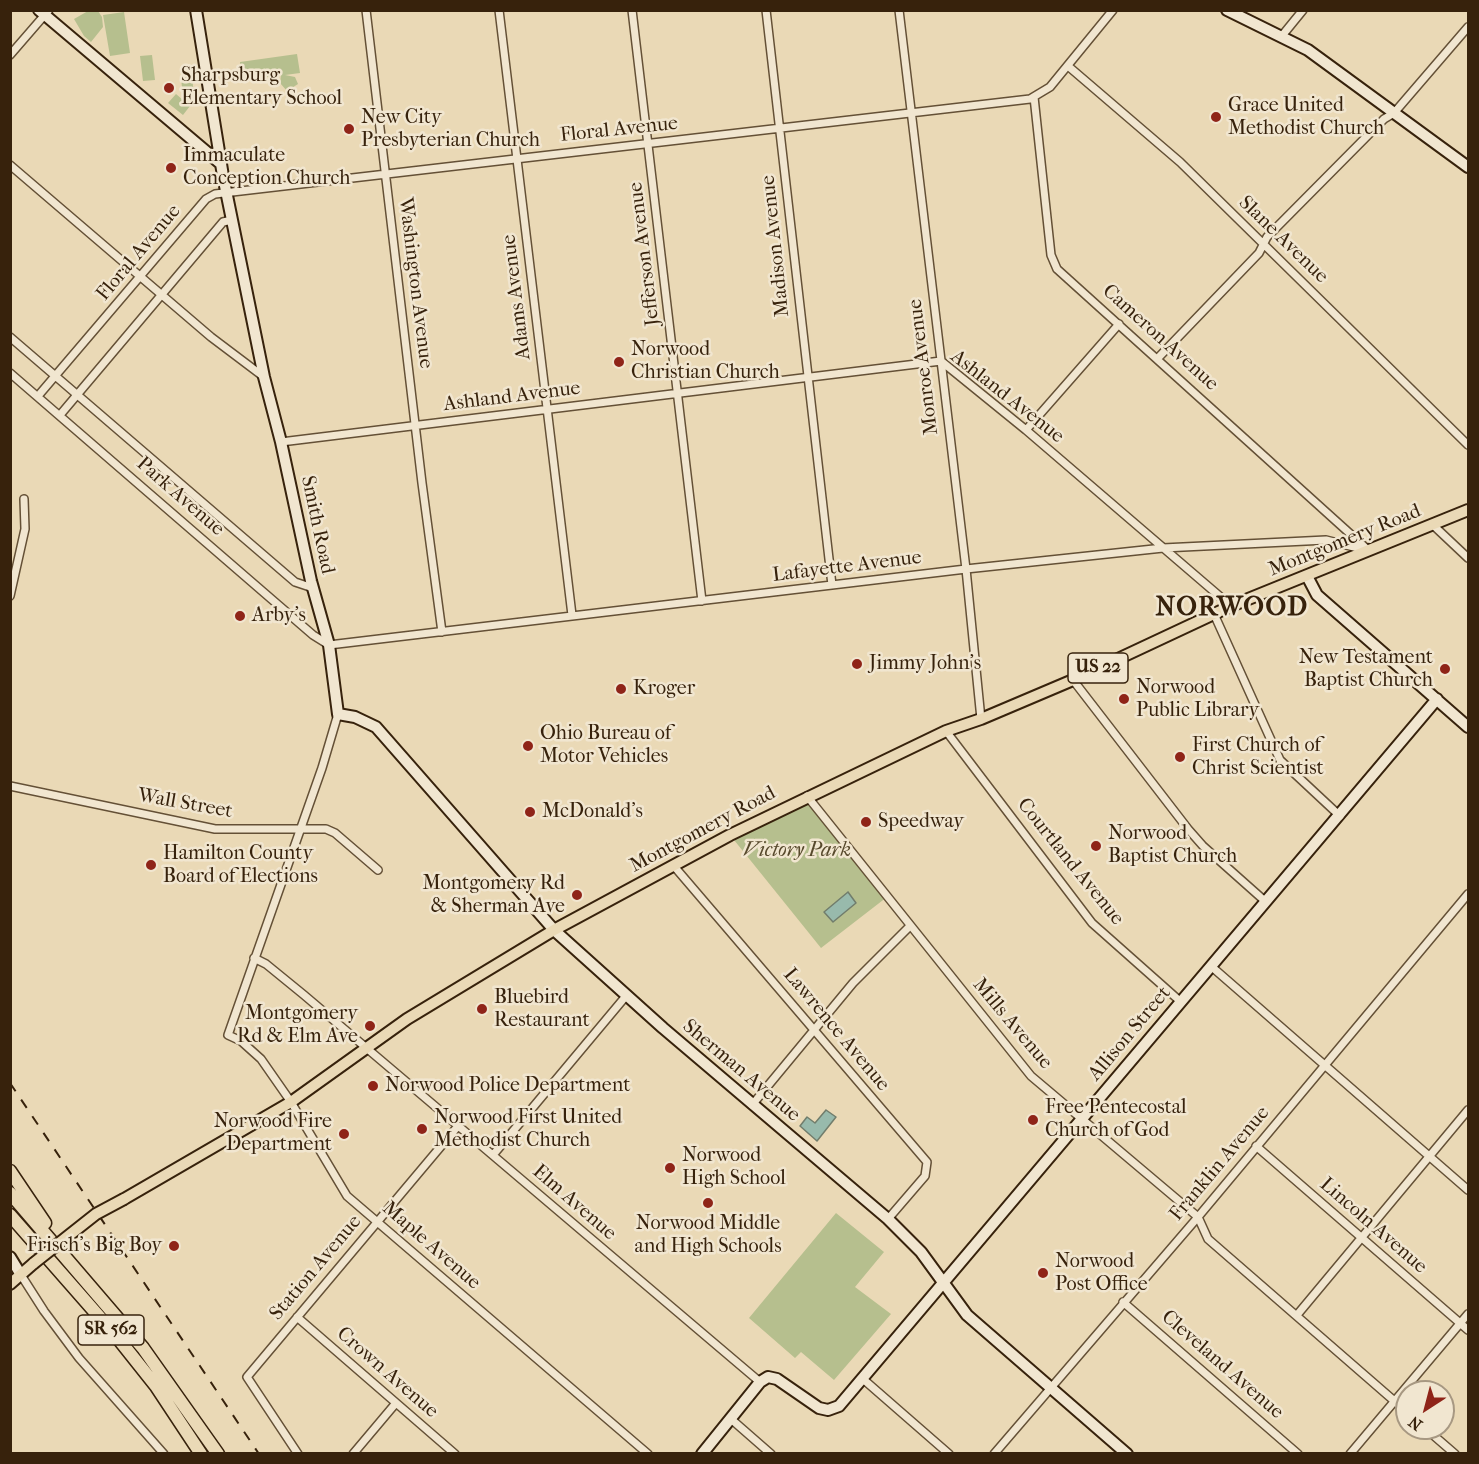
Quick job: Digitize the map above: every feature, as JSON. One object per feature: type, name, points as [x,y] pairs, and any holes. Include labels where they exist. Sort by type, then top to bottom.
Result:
[{"type":"highway","points":[[10,1171],[72,1264]]},
{"type":"highway","name":"SR 562","points":[[10,1193],[143,1348],[218,1454]]},
{"type":"highway","name":"SR 562","points":[[10,1215],[117,1337],[156,1386],[201,1454]]},
{"type":"main road","name":"Montgomery Road","points":[[10,1284],[96,1214],[291,1102],[427,1006],[554,930],[673,865],[807,796],[946,731],[981,719],[1073,680],[1231,606],[1468,510]]},
{"type":"street","name":"Smith Road","points":[[196,10],[226,192],[264,377],[281,442],[313,588],[329,645],[338,714],[322,768],[298,829],[228,1035]]},
{"type":"street","name":"Washington Avenue","points":[[366,10],[442,632]]},
{"type":"street","name":"Adams Avenue","points":[[499,10],[572,615]]},
{"type":"street","name":"Jefferson Avenue","points":[[632,10],[702,601]]},
{"type":"street","name":"Madison Avenue","points":[[766,10],[832,585]]},
{"type":"street","name":"Monroe Avenue","points":[[899,10],[966,569],[981,719]]},
{"type":"street","points":[[1034,97],[1050,87],[1113,10]]},
{"type":"street","points":[[1227,10],[1308,50],[1468,167]]},
{"type":"street","points":[[1281,37],[1303,10]]},
{"type":"street","points":[[10,55],[44,12],[221,164]]},
{"type":"street","points":[[1158,358],[1264,245],[1267,237],[1275,228],[1383,119],[1394,113],[1468,27]]},
{"type":"street","name":"Slane Avenue","points":[[1068,66],[1180,162],[1468,445]]},
{"type":"street","name":"Floral Avenue","points":[[38,396],[206,199],[214,194],[385,176],[517,158],[1034,97]]},
{"type":"street","name":"Cameron Avenue","points":[[1034,97],[1053,262],[1369,550]]},
{"type":"street","points":[[10,165],[211,337],[264,377]]},
{"type":"street","points":[[60,415],[224,222],[232,220]]},
{"type":"street","points":[[1026,430],[1119,324]]},
{"type":"street","name":"Park Avenue","points":[[10,337],[78,393],[295,582],[313,588]]},
{"type":"street","name":"Ashland Avenue","points":[[281,442],[941,361],[1026,430],[1231,606]]},
{"type":"street","name":"Park Avenue","points":[[10,373],[313,635],[329,645]]},
{"type":"street","points":[[10,596],[25,529],[24,499]]},
{"type":"street","points":[[1433,525],[1468,558]]},
{"type":"street","name":"Lafayette Avenue","points":[[329,645],[966,569],[1162,548],[1326,540],[1369,550]]},
{"type":"street","points":[[1307,576],[1317,595],[1468,727]]},
{"type":"street","points":[[1214,614],[1280,760],[1340,816]]},
{"type":"street","points":[[1073,680],[1188,829],[1203,846],[1266,902]]},
{"type":"street","name":"Allison Street","points":[[760,1382],[768,1377],[777,1379],[819,1408],[828,1410],[839,1406],[1437,699]]},
{"type":"street","name":"Sherman Avenue","points":[[338,714],[355,717],[376,728],[389,740],[554,930],[626,996],[888,1219],[921,1252],[967,1315],[1127,1454]]},
{"type":"street","name":"Courtland Avenue","points":[[946,731],[1092,923],[1180,1002]]},
{"type":"street","name":"Wall Street","points":[[10,786],[215,829],[326,830],[336,833],[378,870]]},
{"type":"street","name":"Mills Avenue","points":[[807,796],[1031,1076],[1198,1217],[1208,1239],[1395,1402]]},
{"type":"street","name":"Lawrence Avenue","points":[[673,865],[927,1162],[926,1176],[888,1219]]},
{"type":"street","name":"Franklin Avenue","points":[[994,1454],[1198,1217],[1468,894]]},
{"type":"street","points":[[752,1105],[853,983],[910,926]]},
{"type":"street","name":"Elm Avenue","points":[[254,958],[266,964],[760,1382]]},
{"type":"street","points":[[1212,967],[1468,1190]]},
{"type":"street","points":[[493,1155],[626,996]]},
{"type":"street","name":"Maple Avenue","points":[[228,1035],[241,1041],[261,1059],[291,1102],[341,1190],[648,1454]]},
{"type":"street","points":[[1297,1315],[1468,1110]]},
{"type":"street","name":"Station Avenue","points":[[298,1454],[247,1377],[458,1126]]},
{"type":"street","name":"Lincoln Avenue","points":[[1256,1146],[1468,1330]]},
{"type":"street","points":[[10,1257],[44,1311],[79,1358],[164,1454]]},
{"type":"street","name":"Cleveland Avenue","points":[[1123,1302],[1298,1454]]},
{"type":"street","points":[[1413,1380],[1468,1314]]},
{"type":"street","name":"Crown Avenue","points":[[297,1317],[455,1454]]},
{"type":"street","points":[[863,1379],[949,1454]]},
{"type":"street","points":[[702,1454],[760,1382]]},
{"type":"street","points":[[1350,1454],[1395,1402]]},
{"type":"street","points":[[353,1454],[396,1403]]},
{"type":"street","points":[[731,1419],[771,1454]]},
{"type":"street","points":[[1439,1440],[1455,1454]]},
{"type":"green space","points":[[88,11],[98,11],[102,17],[103,27],[91,42],[84,36],[74,19]]},
{"type":"green space","points":[[124,12],[130,53],[110,56],[103,15]]},
{"type":"green space","points":[[297,54],[300,73],[285,75],[295,77],[298,84],[287,91],[280,83],[281,75],[242,80],[240,62]]},
{"type":"green space","points":[[152,55],[155,80],[143,81],[140,56]]},
{"type":"green space","points":[[192,76],[194,96],[183,97],[181,78]]},
{"type":"green space","points":[[176,94],[190,106],[183,115],[168,103]]},
{"type":"green space","name":"Victory Park","points":[[807,796],[887,897],[821,948],[730,835]]},
{"type":"green space","points":[[836,1213],[884,1252],[855,1287],[891,1314],[834,1380],[801,1352],[795,1358],[749,1318]]},
{"type":"shaded area","points":[[848,892],[856,903],[833,922],[824,912]]},
{"type":"shaded area","points":[[826,1110],[836,1117],[817,1141],[800,1126],[807,1117],[815,1123]]},
{"type":"railway","points":[[10,1083],[259,1454]]},
{"type":"place","name":"Sharpsburg Elementary School","points":[[169,88]]},
{"type":"place","name":"Grace United Methodist Church","points":[[1216,117]]},
{"type":"place","name":"New City Presbyterian Church","points":[[349,129]]},
{"type":"place","name":"Immaculate Conception Church","points":[[171,168]]},
{"type":"place","name":"Norwood Christian Church","points":[[619,362]]},
{"type":"place","name":"Arby's","points":[[240,616]]},
{"type":"place","name":"Jimmy John's","points":[[857,664]]},
{"type":"place","name":"New Testament Baptist Church","points":[[1445,669]]},
{"type":"place","name":"Kroger","points":[[621,689]]},
{"type":"place","name":"Norwood Public Library","points":[[1124,699]]},
{"type":"place","name":"Ohio Bureau of Motor Vehicles","points":[[528,746]]},
{"type":"place","name":"First Church of Christ Scientist","points":[[1180,757]]},
{"type":"place","name":"McDonald's","points":[[530,812]]},
{"type":"place","name":"Speedway","points":[[866,822]]},
{"type":"place","name":"Norwood Baptist Church","points":[[1096,846]]},
{"type":"place","name":"Hamilton County Board of Elections","points":[[151,865]]},
{"type":"place","name":"Montgomery Rd & Sherman Ave","points":[[577,895]]},
{"type":"place","name":"Bluebird Restaurant","points":[[482,1009]]},
{"type":"place","name":"Montgomery Rd & Elm Ave","points":[[370,1026]]},
{"type":"place","name":"Norwood Police Department","points":[[373,1086]]},
{"type":"place","name":"Free Pentecostal Church of God","points":[[1033,1120]]},
{"type":"place","name":"Norwood First United Methodist Church","points":[[422,1129]]},
{"type":"place","name":"Norwood Fire Department","points":[[344,1134]]},
{"type":"place","name":"Norwood High School","points":[[670,1168]]},
{"type":"place","name":"Norwood Middle and High Schools","points":[[708,1203]]},
{"type":"place","name":"Frisch's Big Boy","points":[[174,1246]]},
{"type":"place","name":"Norwood Post Office","points":[[1043,1273]]},
{"type":"district","name":"NORWOOD","points":[[1232,609]]}]
